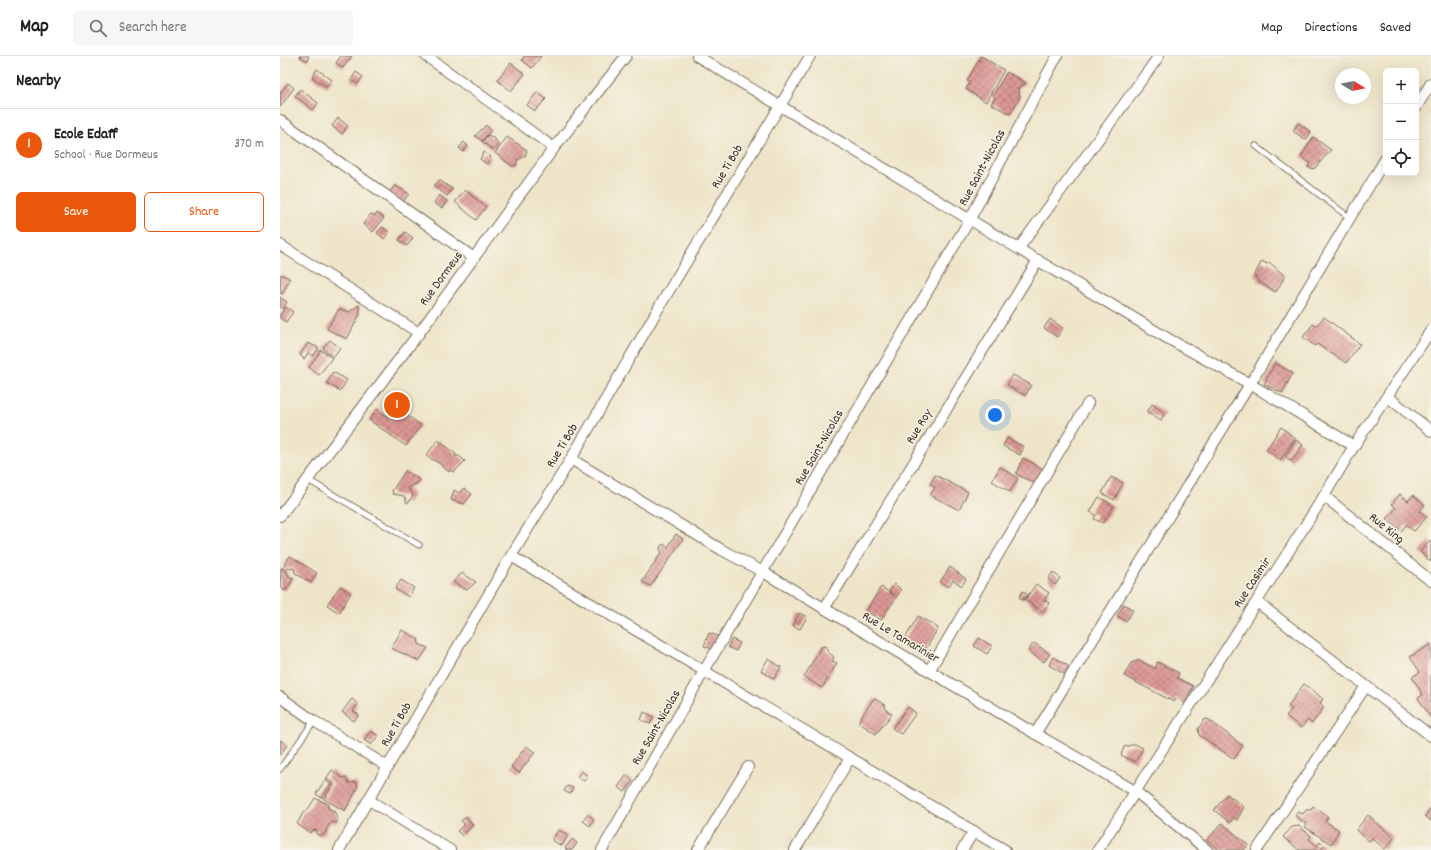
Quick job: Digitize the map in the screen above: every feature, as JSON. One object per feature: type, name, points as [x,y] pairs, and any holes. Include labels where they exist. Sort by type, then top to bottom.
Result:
[{"type":"street","points":[[426,56],[554,148]]},
{"type":"street","name":"Rue Dormeus","points":[[280,516],[419,333],[554,148],[626,56]]},
{"type":"street","points":[[697,56],[1167,338],[1250,384],[1354,446]]},
{"type":"street","name":"Rue Ti Bob","points":[[339,850],[511,556],[571,460],[661,304],[810,56]]},
{"type":"street","name":"Rue Saint-Nicolas","points":[[602,850],[704,671],[970,219],[1057,56]]},
{"type":"street","points":[[1019,248],[1159,56]]},
{"type":"street","points":[[1418,104],[1431,83]]},
{"type":"street","points":[[280,120],[474,258]]},
{"type":"street","points":[[1035,734],[1250,384],[1383,163]]},
{"type":"street","points":[[280,245],[419,333]]},
{"type":"street","name":"Rue Roy","points":[[824,609],[1038,260]]},
{"type":"street","name":"Rue Casimir","points":[[1098,850],[1257,602],[1354,446],[1388,397],[1431,330]]},
{"type":"street","points":[[1388,397],[1431,431]]},
{"type":"street","points":[[929,671],[1088,403]]},
{"type":"street","name":"Rue Le Tamarinier","points":[[571,460],[1035,734],[1136,791],[1207,850]]},
{"type":"street","name":"Rue King","points":[[1324,496],[1431,581]]},
{"type":"street","points":[[511,556],[1005,850]]},
{"type":"street","points":[[1257,602],[1431,736]]},
{"type":"street","points":[[1257,850],[1366,686]]},
{"type":"street","points":[[280,696],[314,721],[388,766]]},
{"type":"street","points":[[795,850],[850,758]]},
{"type":"street","points":[[698,850],[748,767]]},
{"type":"street","points":[[369,800],[450,850]]},
{"type":"street","points":[[962,850],[974,831]]},
{"type":"lane","points":[[1256,146],[1350,218]]},
{"type":"lane","points":[[308,480],[419,545]]},
{"type":"lane","points":[[280,769],[314,721]]},
{"type":"building","points":[[299,56],[309,56],[307,61]]},
{"type":"building","points":[[341,56],[352,56],[343,68],[336,63]]},
{"type":"building","points":[[524,56],[541,56],[532,68],[522,60]]},
{"type":"building","points":[[981,56],[1004,70],[986,102],[966,89],[970,82],[967,81]]},
{"type":"building","points":[[511,63],[525,74],[511,91],[497,80]]},
{"type":"building","points":[[317,69],[332,80],[327,87],[312,77]]},
{"type":"building","points":[[356,72],[363,77],[358,84],[351,80]]},
{"type":"building","points":[[1007,72],[1026,83],[1018,88],[1020,97],[1010,114],[991,104],[995,98],[993,95]]},
{"type":"building","points":[[288,83],[294,88],[280,107],[280,93]]},
{"type":"building","points":[[300,89],[318,103],[313,110],[295,96]]},
{"type":"building","points":[[537,92],[546,99],[535,111],[527,105]]},
{"type":"building","points":[[338,118],[348,126],[342,134],[332,126]]},
{"type":"building","points":[[1298,123],[1311,132],[1306,140],[1293,131]]},
{"type":"building","points":[[486,125],[491,130],[482,141],[475,136]]},
{"type":"building","points":[[488,135],[495,139],[498,144],[493,150],[482,142]]},
{"type":"building","points":[[507,137],[527,150],[525,156],[517,160],[517,165],[512,166],[495,153]]},
{"type":"building","points":[[1313,137],[1331,150],[1314,169],[1308,167],[1310,163],[1301,157]]},
{"type":"building","points":[[464,142],[468,146],[463,152],[459,148]]},
{"type":"building","points":[[484,152],[491,157],[487,164],[480,159]]},
{"type":"building","points":[[439,180],[452,189],[447,196],[434,186]]},
{"type":"building","points":[[395,185],[409,194],[403,202],[390,192]]},
{"type":"building","points":[[465,190],[486,207],[476,220],[455,202]]},
{"type":"building","points":[[439,195],[447,201],[442,208],[434,203]]},
{"type":"building","points":[[377,213],[384,218],[373,232],[363,224],[371,214],[375,216]]},
{"type":"building","points":[[382,227],[389,232],[384,239],[377,233]]},
{"type":"building","points":[[405,232],[413,238],[407,246],[399,240]]},
{"type":"building","points":[[1262,261],[1267,264],[1269,262],[1285,276],[1276,292],[1257,281],[1259,278],[1254,276]]},
{"type":"building","points":[[281,274],[290,279],[282,294],[280,293]]},
{"type":"building","points":[[280,297],[287,302],[283,309],[280,307]]},
{"type":"building","points":[[359,305],[360,314],[347,339],[327,329],[339,309],[349,312]]},
{"type":"building","points":[[286,307],[293,312],[286,322],[280,318],[280,315]]},
{"type":"building","points":[[1324,317],[1360,344],[1346,363],[1317,344],[1315,346],[1303,337],[1313,324],[1316,326]]},
{"type":"building","points":[[1050,319],[1063,328],[1057,337],[1044,328]]},
{"type":"building","points":[[330,340],[340,348],[333,357],[323,348]]},
{"type":"building","points":[[308,343],[319,348],[313,356],[308,353],[304,359],[300,355]]},
{"type":"building","points":[[321,350],[332,358],[319,375],[309,367]]},
{"type":"building","points":[[1275,363],[1293,373],[1282,393],[1264,384]]},
{"type":"building","points":[[333,372],[347,380],[340,391],[327,383]]},
{"type":"building","points":[[1013,375],[1031,385],[1025,396],[1007,385]]},
{"type":"building","points":[[1152,404],[1165,413],[1161,420],[1147,412]]},
{"type":"building","points":[[377,409],[392,420],[399,410],[421,425],[406,446],[369,420]]},
{"type":"building","points":[[1281,427],[1295,438],[1280,460],[1266,450]]},
{"type":"building","points":[[1007,438],[1024,447],[1020,455],[1003,446]]},
{"type":"building","points":[[438,440],[456,454],[455,456],[459,456],[465,461],[454,472],[450,470],[449,472],[439,463],[426,456]]},
{"type":"building","points":[[1296,440],[1303,445],[1291,461],[1285,456]]},
{"type":"building","points":[[1023,458],[1045,470],[1038,485],[1016,474]]},
{"type":"building","points":[[1000,467],[1018,478],[1010,492],[992,481]]},
{"type":"building","points":[[405,471],[420,480],[408,488],[413,495],[408,503],[406,502],[404,496],[393,494],[392,491]]},
{"type":"building","points":[[935,475],[968,492],[959,510],[930,495],[935,487],[930,484]]},
{"type":"building","points":[[1111,477],[1123,483],[1114,500],[1102,493]]},
{"type":"building","points":[[464,488],[472,494],[464,504],[451,500],[454,490],[459,493]]},
{"type":"building","points":[[1400,494],[1408,501],[1413,495],[1425,505],[1420,511],[1427,517],[1414,531],[1406,525],[1401,531],[1387,519],[1396,508],[1392,504]]},
{"type":"building","points":[[1099,497],[1114,506],[1103,523],[1094,519],[1096,515],[1090,512]]},
{"type":"building","points":[[676,534],[683,539],[651,586],[642,582],[659,556],[662,555],[660,547],[663,544],[668,547]]},
{"type":"building","points":[[1431,540],[1431,562],[1420,552]]},
{"type":"building","points":[[290,556],[317,573],[311,583],[295,573],[294,568],[289,569],[284,565]]},
{"type":"building","points":[[950,567],[966,579],[962,586],[953,580],[948,587],[940,582]]},
{"type":"building","points":[[281,568],[286,570],[289,577],[294,578],[285,591],[280,588]]},
{"type":"building","points":[[1053,572],[1060,578],[1055,585],[1048,579]]},
{"type":"building","points":[[462,573],[476,582],[467,590],[453,582]]},
{"type":"building","points":[[401,580],[414,588],[409,597],[395,589]]},
{"type":"building","points":[[895,584],[901,590],[881,620],[866,611],[881,587],[895,596],[889,591]]},
{"type":"building","points":[[1036,584],[1049,593],[1044,600],[1049,603],[1043,612],[1025,600]]},
{"type":"building","points":[[340,586],[351,593],[339,613],[327,605]]},
{"type":"building","points":[[1023,591],[1028,595],[1023,600],[1019,597]]},
{"type":"building","points":[[1124,604],[1133,610],[1126,621],[1117,616]]},
{"type":"building","points":[[799,613],[807,617],[800,629],[793,626]]},
{"type":"building","points":[[918,616],[938,628],[923,654],[903,642]]},
{"type":"building","points":[[402,630],[418,639],[419,644],[428,648],[419,661],[391,648]]},
{"type":"building","points":[[709,633],[718,636],[713,649],[704,646]]},
{"type":"building","points":[[979,638],[992,646],[987,654],[974,646]]},
{"type":"building","points":[[732,639],[740,643],[736,651],[728,647]]},
{"type":"building","points":[[1034,643],[1050,654],[1044,662],[1028,651]]},
{"type":"building","points":[[1431,644],[1431,718],[1418,698],[1423,695],[1412,677],[1420,672],[1410,657]]},
{"type":"building","points":[[825,646],[828,652],[834,657],[832,661],[837,663],[822,688],[804,677],[821,647]]},
{"type":"building","points":[[1053,657],[1068,666],[1064,674],[1049,665]]},
{"type":"building","points":[[768,659],[781,667],[774,679],[761,671]]},
{"type":"building","points":[[1139,660],[1156,669],[1157,662],[1179,673],[1177,678],[1193,686],[1185,703],[1176,698],[1174,702],[1124,676],[1131,663]]},
{"type":"building","points":[[1304,684],[1323,699],[1320,703],[1324,707],[1312,724],[1308,720],[1301,728],[1286,716],[1292,709],[1288,706]]},
{"type":"building","points":[[874,698],[886,706],[885,709],[892,714],[876,734],[858,722]]},
{"type":"building","points":[[352,699],[358,704],[353,711],[359,715],[354,721],[342,712]]},
{"type":"building","points":[[908,707],[916,713],[901,734],[892,728]]},
{"type":"building","points":[[644,712],[654,717],[650,724],[641,720]]},
{"type":"building","points":[[1208,719],[1243,746],[1234,759],[1199,735],[1198,729],[1204,720]]},
{"type":"building","points":[[371,731],[378,736],[371,745],[364,740]]},
{"type":"building","points":[[280,740],[287,745],[280,755]]},
{"type":"building","points":[[1135,744],[1143,748],[1135,762],[1121,755],[1124,747]]},
{"type":"building","points":[[526,746],[535,752],[519,773],[511,767]]},
{"type":"building","points":[[332,770],[342,778],[345,777],[349,783],[356,782],[358,787],[345,811],[324,799],[334,783],[326,779]]},
{"type":"building","points":[[581,771],[588,776],[584,781],[577,777]]},
{"type":"building","points":[[626,776],[633,780],[625,792],[618,787]]},
{"type":"building","points":[[325,780],[331,784],[322,798],[316,794]]},
{"type":"building","points":[[567,786],[573,788],[570,794],[564,791]]},
{"type":"building","points":[[1227,794],[1244,807],[1237,820],[1234,817],[1230,823],[1214,810]]},
{"type":"building","points":[[315,798],[328,804],[328,808],[334,811],[337,817],[337,823],[331,822],[326,829],[326,832],[322,836],[316,834],[317,831],[314,830],[310,833],[297,824],[304,811],[307,811]]},
{"type":"building","points":[[1313,806],[1328,817],[1325,821],[1339,830],[1331,844],[1305,827],[1307,824],[1295,816],[1298,812],[1303,814],[1306,810],[1311,810]]},
{"type":"building","points":[[1431,808],[1431,821],[1425,816]]},
{"type":"building","points":[[587,814],[594,819],[590,826],[583,821]]},
{"type":"building","points":[[1368,815],[1394,838],[1385,849],[1372,838],[1369,841],[1356,830]]},
{"type":"building","points":[[466,817],[473,825],[462,836],[457,831],[465,824],[461,821]]},
{"type":"building","points":[[1222,823],[1248,845],[1244,850],[1219,850],[1207,840]]},
{"type":"building","points":[[1299,826],[1311,836],[1309,839],[1317,846],[1320,842],[1324,846],[1321,850],[1299,850],[1283,837],[1292,827]]},
{"type":"building","points":[[558,830],[568,835],[562,846],[552,840]]},
{"type":"building","points":[[572,839],[577,843],[572,850],[567,850],[565,848]]},
{"type":"place","name":"Ecole Edaff","points":[[397,405]]}]
